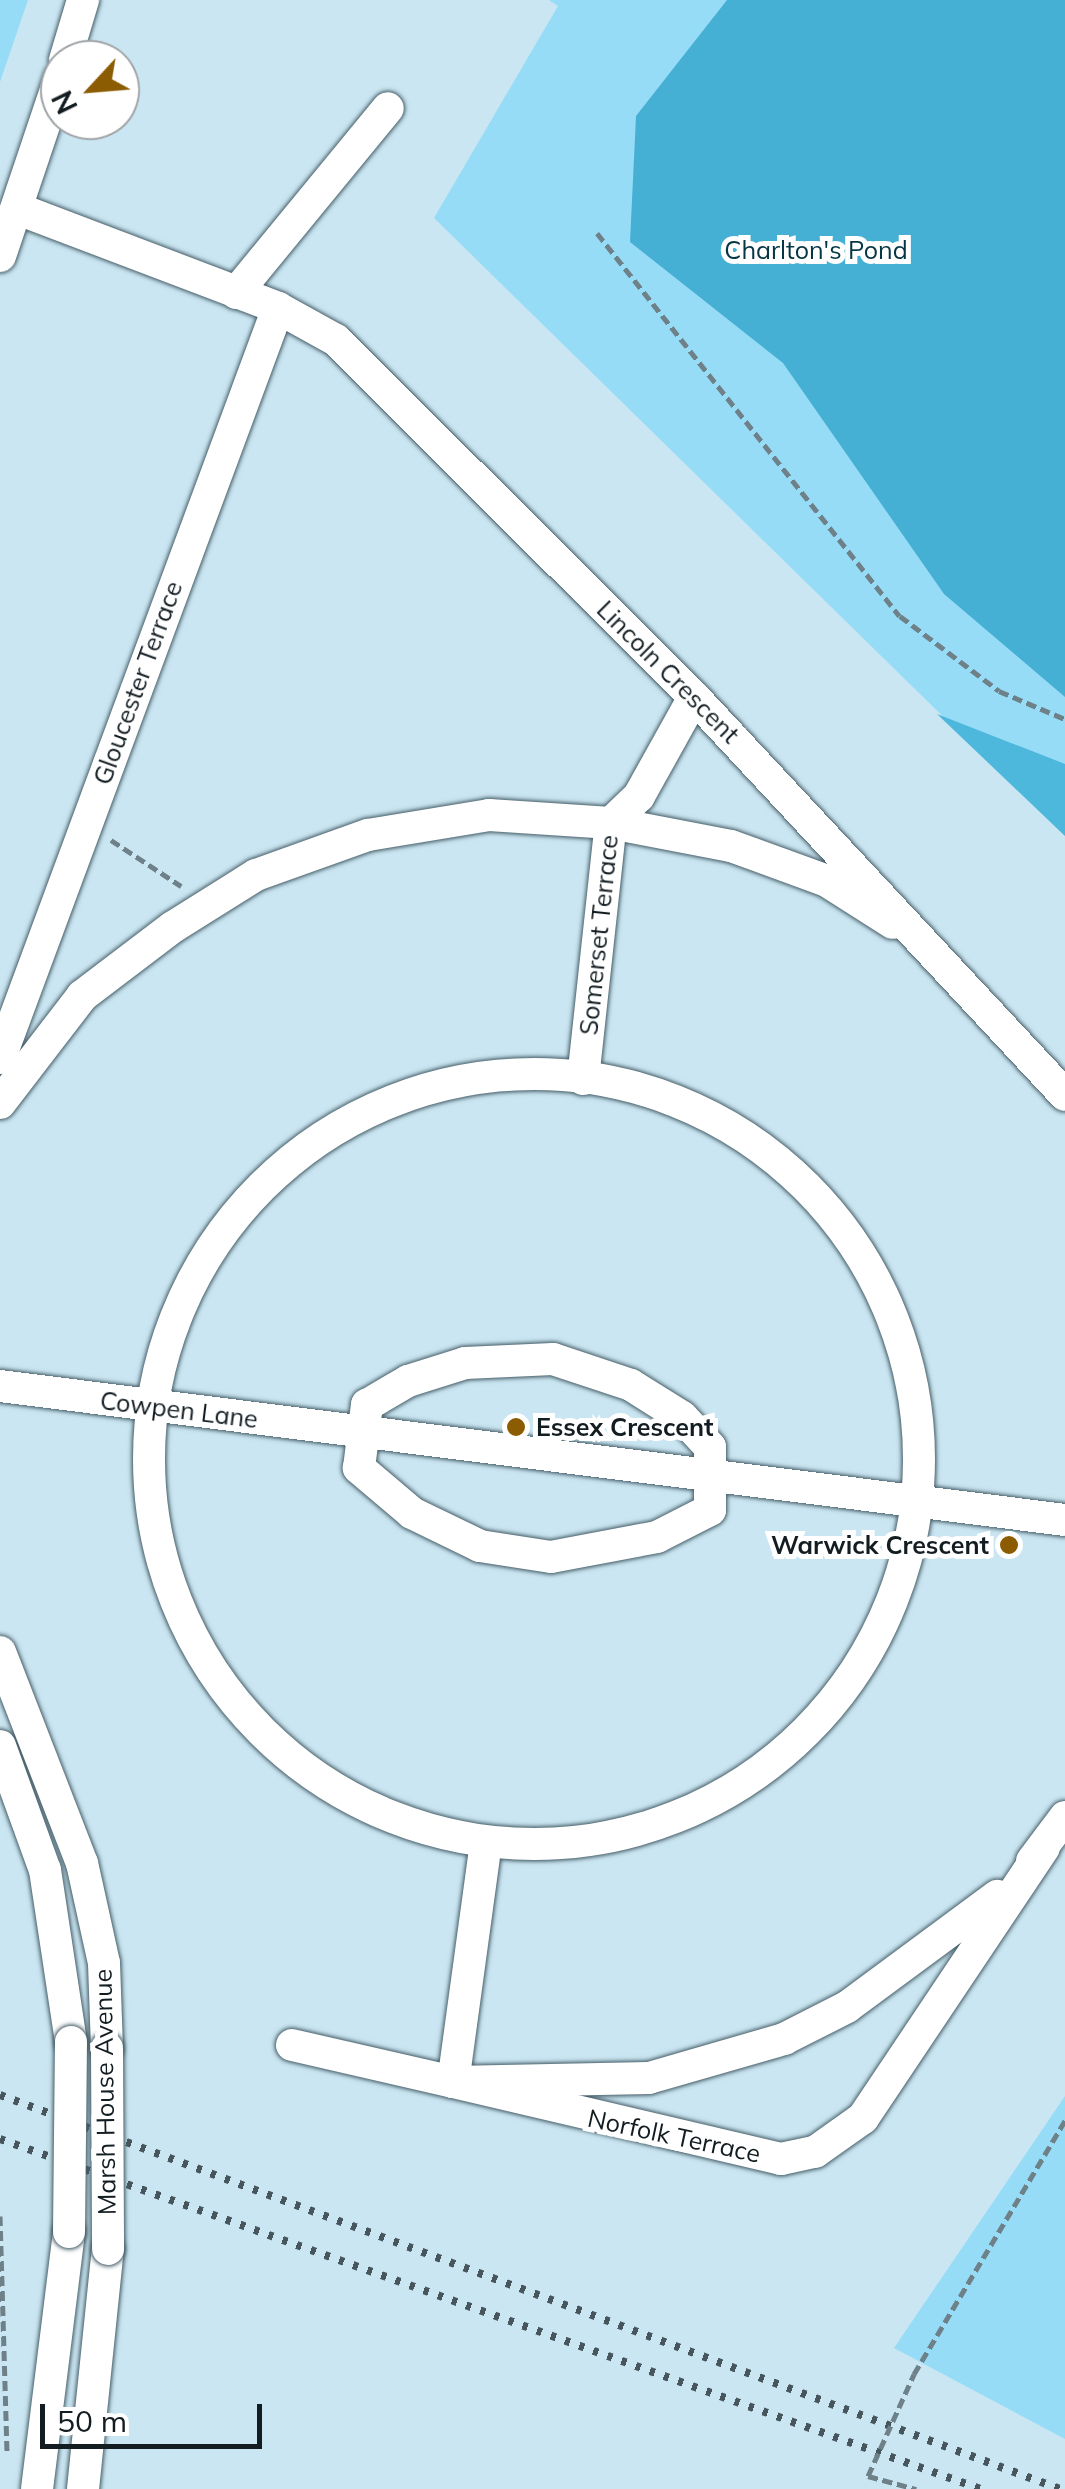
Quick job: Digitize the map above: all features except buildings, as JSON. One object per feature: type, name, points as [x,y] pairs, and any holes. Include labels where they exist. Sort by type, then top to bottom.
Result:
[{"type":"street","points":[[71,40],[83,0]]},
{"type":"street","points":[[236,293],[392,103]]},
{"type":"street","points":[[0,256],[40,140]]},
{"type":"street","name":"Lincoln Crescent","points":[[18,209],[278,308],[336,340],[694,697],[936,950],[1065,1094]]},
{"type":"street","name":"Gloucester Terrace","points":[[0,1058],[278,308]]},
{"type":"street","name":"Somerset Terrace","points":[[583,1079],[611,823],[639,796],[694,697]]},
{"type":"street","points":[[0,1102],[82,996],[209,904],[256,875],[368,835],[489,815],[611,823],[730,846],[826,882],[936,950]]},
{"type":"street","points":[[34,963],[82,996]]},
{"type":"street","points":[[583,1079],[650,1090],[724,1120],[793,1170],[847,1228],[887,1296],[906,1361],[919,1457],[914,1502],[885,1621],[826,1708],[782,1751],[736,1786],[626,1832],[486,1842],[380,1812],[285,1755],[242,1713],[175,1605],[156,1550],[146,1498],[150,1407],[185,1296],[230,1226],[293,1158],[359,1115],[452,1082],[583,1079]]},
{"type":"street","points":[[553,1359],[631,1385],[682,1417],[710,1447],[716,1476],[710,1510],[656,1537],[551,1557],[480,1546],[412,1513],[359,1468],[359,1433],[367,1405],[408,1381],[465,1363],[553,1359]]},
{"type":"street","name":"Cowpen Lane","points":[[0,1386],[1065,1520]]},
{"type":"street","name":"Marsh House Avenue","points":[[0,1652],[82,1862],[104,1963],[108,2249],[84,2489]]},
{"type":"street","name":"Marsh House Avenue","points":[[0,1746],[45,1870],[71,2042],[69,2232],[37,2489]]},
{"type":"street","points":[[292,2045],[453,2082],[649,2078],[784,2039],[924,1958],[1044,1848],[1065,1816]]},
{"type":"street","points":[[453,2082],[486,1842]]},
{"type":"street","name":"Norfolk Terrace","points":[[453,2082],[781,2159],[816,2152],[863,2118],[1044,1848]]},
{"type":"path","points":[[597,234],[900,616],[999,691],[1065,718]]},
{"type":"path","points":[[86,823],[209,904]]},
{"type":"path","points":[[916,2488],[868,2476],[930,2341],[1065,2120]]},
{"type":"path","points":[[0,2216],[7,2472]]},
{"type":"green space","points":[[0,0],[28,0],[0,82]]},
{"type":"green space","name":"Charlton's Pond","points":[[549,0],[1065,0],[1065,836],[434,218],[558,6]]},
{"type":"green space","points":[[1065,2096],[1065,2439],[894,2348]]},
{"type":"shaded area","name":"Charlton's Pond","points":[[727,0],[1065,0],[1065,697],[944,594],[783,363],[630,242],[636,116]]},
{"type":"shaded area","points":[[937,714],[1065,764],[1065,836]]},
{"type":"railway","points":[[0,2095],[1060,2489]]},
{"type":"railway","points":[[0,2139],[981,2489]]},
{"type":"place","name":"Essex Crescent","points":[[516,1427]]},
{"type":"place","name":"Warwick Crescent","points":[[1009,1545]]}]
